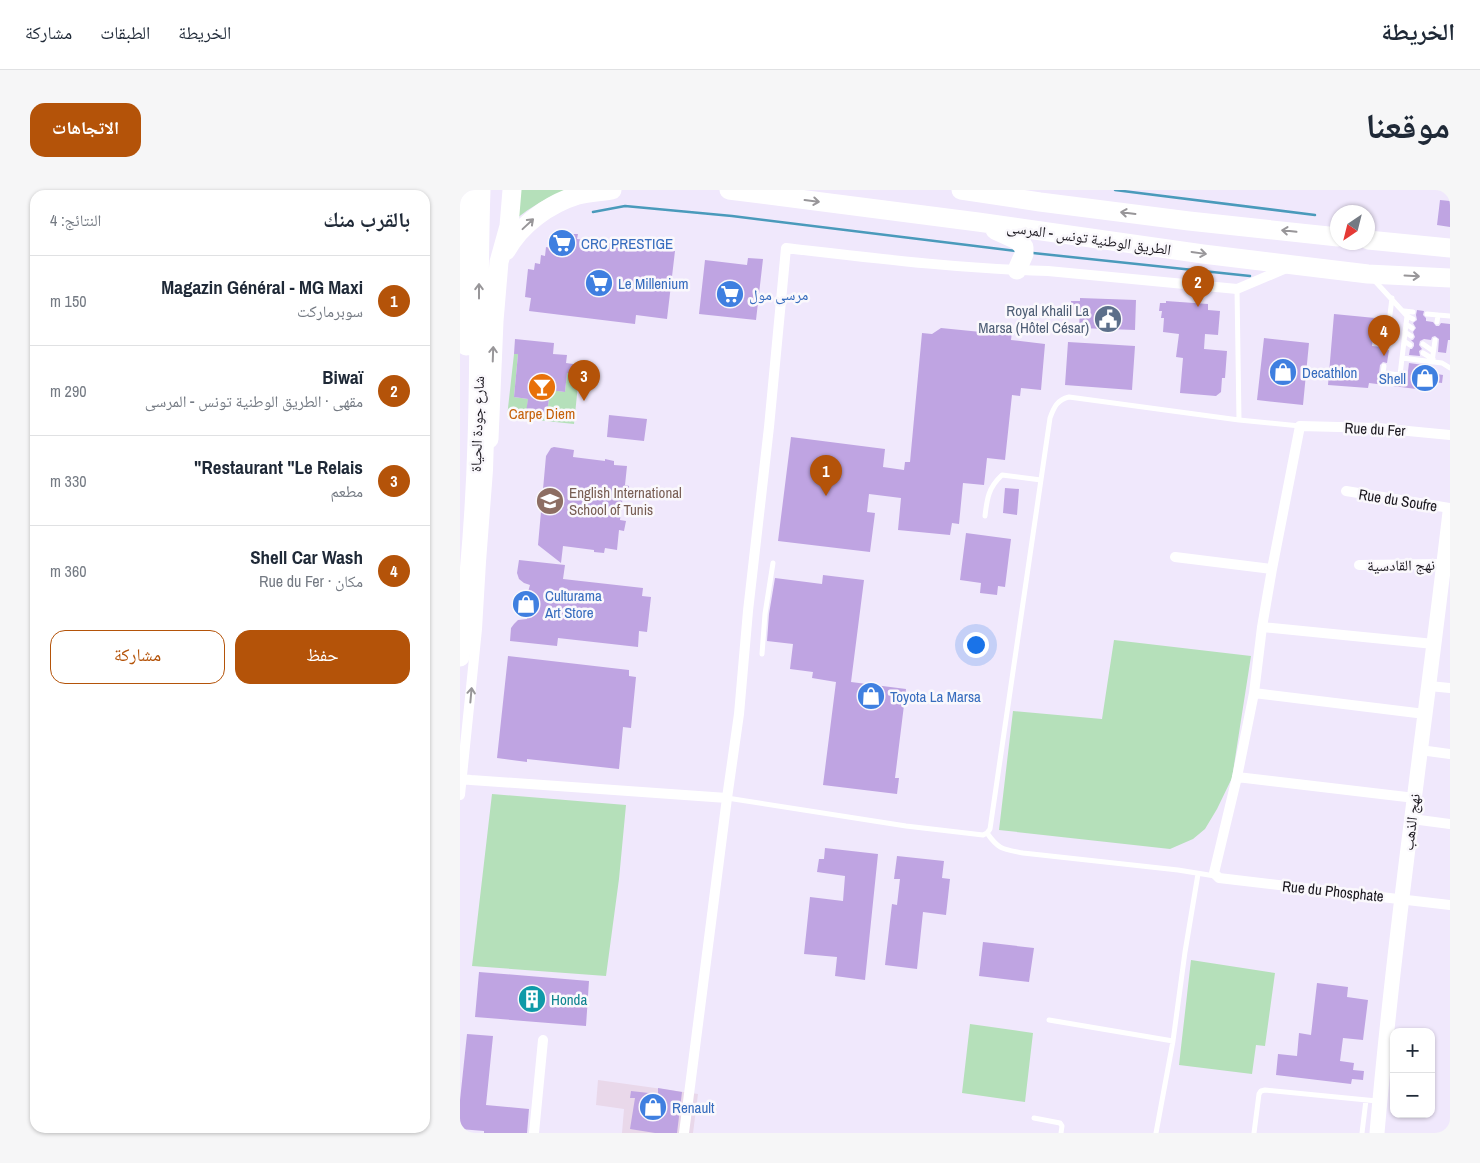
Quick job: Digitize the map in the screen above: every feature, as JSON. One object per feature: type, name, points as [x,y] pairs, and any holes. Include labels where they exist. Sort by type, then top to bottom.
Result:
[{"type":"highway","name":"شارع جودة الحياة","points":[[460,657],[468,594],[477,442],[472,338],[463,245],[466,190]]},
{"type":"highway","name":"شارع جودة الحياة","points":[[460,520],[464,438],[479,246],[481,190]]},
{"type":"highway","points":[[468,594],[489,438],[494,321],[499,262],[509,226],[512,190]]},
{"type":"highway","points":[[499,262],[509,245],[528,223],[552,206],[578,195],[612,190]]},
{"type":"highway","name":"الطريق الوطنية تونس - المرسى","points":[[729,190],[978,222],[1203,254],[1368,274],[1450,278]]},
{"type":"highway","name":"الطريق الوطنية تونس - المرسى","points":[[961,190],[1189,221],[1330,236]]},
{"type":"highway","points":[[978,222],[1022,244],[1024,251],[1017,270]]},
{"type":"highway","points":[[1375,241],[1450,248]]},
{"type":"street","points":[[684,1133],[739,714],[786,248],[916,262],[1058,272],[1237,289],[1294,265]]},
{"type":"street","points":[[1216,876],[1214,870],[1237,777],[1254,693],[1262,627],[1300,426]]},
{"type":"street","name":"Rue du Fer","points":[[1300,426],[1377,428],[1450,435]]},
{"type":"street","points":[[460,795],[477,629],[489,438]]},
{"type":"street","name":"Rue du Soufre","points":[[1346,491],[1450,508]]},
{"type":"street","name":"نهج الذهب","points":[[1377,1133],[1373,1101],[1402,899],[1434,644],[1444,607],[1444,564],[1450,512]]},
{"type":"street","points":[[1175,557],[1272,569]]},
{"type":"street","name":"نهج القادسية","points":[[1359,565],[1444,564]]},
{"type":"street","points":[[1262,627],[1434,644]]},
{"type":"street","points":[[1430,686],[1450,688]]},
{"type":"street","points":[[1254,693],[1425,714]]},
{"type":"street","points":[[1420,750],[1450,754]]},
{"type":"street","points":[[461,777],[727,798]]},
{"type":"street","points":[[1237,777],[1415,798]]},
{"type":"street","points":[[1412,819],[1450,824]]},
{"type":"street","name":"Rue du Phosphate","points":[[1216,876],[1219,878],[1450,905]]},
{"type":"street","points":[[534,1133],[543,1040]]},
{"type":"lane","points":[[1368,274],[1413,319]]},
{"type":"lane","points":[[1237,289],[1240,420]]},
{"type":"lane","points":[[1386,347],[1392,298]]},
{"type":"lane","points":[[1405,313],[1414,312]]},
{"type":"lane","points":[[1384,366],[1383,373],[1400,375],[1406,324],[1405,313]]},
{"type":"lane","points":[[1427,314],[1450,316]]},
{"type":"lane","points":[[1437,322],[1438,315]]},
{"type":"lane","points":[[1406,324],[1412,328]]},
{"type":"lane","points":[[1405,332],[1411,336]]},
{"type":"lane","points":[[1404,341],[1410,345]]},
{"type":"lane","points":[[1432,360],[1433,341]]},
{"type":"lane","points":[[1424,344],[1433,351]]},
{"type":"lane","points":[[1423,353],[1432,360]]},
{"type":"lane","points":[[1402,358],[1432,360],[1450,368]]},
{"type":"lane","points":[[1442,363],[1450,360]]},
{"type":"lane","points":[[727,798],[906,826],[987,833],[990,829],[1050,418],[1056,404],[1062,399],[1069,397],[1240,420],[1300,426]]},
{"type":"lane","points":[[984,516],[988,493],[996,480],[1002,475],[1041,480]]},
{"type":"lane","points":[[762,654],[765,614],[773,563]]},
{"type":"lane","points":[[987,833],[995,844],[1003,849],[1216,876]]},
{"type":"lane","points":[[1156,1133],[1173,1041],[1198,874]]},
{"type":"lane","points":[[1049,1020],[1173,1041]]},
{"type":"lane","points":[[1254,1133],[1259,1094],[1265,1090],[1373,1101],[1362,1133]]},
{"type":"lane","points":[[1034,1118],[1060,1123],[1062,1126],[1061,1133]]},
{"type":"shaded area","name":"Renault","points":[[598,1080],[698,1094],[693,1133],[622,1133],[624,1109],[596,1105]]},
{"type":"green space","points":[[517,190],[567,190],[540,203],[515,220]]},
{"type":"green space","points":[[514,354],[518,354],[514,397],[528,399],[527,412],[547,414],[550,390],[565,392],[567,373],[579,375],[574,424],[507,417]]},
{"type":"green space","points":[[1114,640],[1251,656],[1232,778],[1205,829],[1193,839],[1170,849],[999,830],[1013,711],[1102,719]]},
{"type":"green space","points":[[492,794],[626,805],[619,879],[606,976],[472,966]]},
{"type":"green space","points":[[1191,960],[1275,973],[1265,1046],[1256,1045],[1252,1074],[1179,1065]]},
{"type":"green space","points":[[970,1024],[1033,1033],[1025,1102],[962,1093]]},
{"type":"building","points":[[1440,200],[1450,201],[1450,227],[1437,225]]},
{"type":"building","name":"Le Millenium","points":[[561,234],[578,234],[577,239],[675,251],[667,319],[636,315],[635,324],[529,311],[531,298],[525,297],[528,269],[534,270],[535,263],[540,264],[541,255],[545,256],[546,247],[550,248],[553,241]]},
{"type":"building","name":"مرسى مول","points":[[748,258],[763,259],[756,320],[699,314],[705,260],[747,265]]},
{"type":"building","name":"Royal Khalil La Marsa (Hôtel César)","points":[[1080,298],[1136,300],[1135,330],[1079,328],[1080,310],[1071,310],[1071,301],[1080,301]]},
{"type":"building","points":[[1166,301],[1208,304],[1208,310],[1220,311],[1218,335],[1205,334],[1204,349],[1227,351],[1225,378],[1222,378],[1221,392],[1216,396],[1180,393],[1183,358],[1176,357],[1179,334],[1163,332],[1164,318],[1161,318],[1162,311],[1159,311],[1160,303],[1166,303]]},
{"type":"building","points":[[1417,310],[1424,311],[1423,315],[1426,321],[1433,322],[1436,326],[1439,326],[1441,323],[1450,324],[1450,340],[1448,340],[1446,353],[1438,352],[1439,339],[1435,336],[1431,340],[1424,339],[1420,341],[1419,345],[1422,349],[1419,351],[1420,356],[1409,355],[1410,349],[1414,346],[1411,340],[1415,337],[1413,332],[1416,328],[1413,323],[1417,320]]},
{"type":"building","points":[[1334,314],[1375,318],[1372,346],[1382,347],[1385,351],[1389,350],[1387,363],[1383,362],[1380,365],[1379,373],[1381,377],[1407,379],[1409,363],[1431,366],[1431,373],[1443,375],[1442,383],[1425,381],[1424,390],[1369,383],[1368,388],[1328,385]]},
{"type":"building","points":[[941,328],[1001,334],[1003,330],[1012,331],[1011,340],[1045,344],[1041,390],[1021,388],[1020,396],[1012,395],[1005,460],[987,458],[984,485],[963,483],[959,524],[952,523],[950,535],[898,530],[901,498],[869,494],[867,512],[875,513],[870,552],[778,541],[791,437],[885,449],[883,467],[904,470],[905,462],[910,462],[922,333],[932,334]]},
{"type":"building","name":"Decathlon","points":[[1264,338],[1309,343],[1303,405],[1257,400]]},
{"type":"building","points":[[515,339],[554,343],[553,354],[567,355],[566,363],[580,365],[579,375],[567,373],[565,392],[550,390],[547,414],[526,412],[528,399],[514,397],[518,354],[514,354]]},
{"type":"building","points":[[1068,342],[1135,346],[1132,390],[1065,385]]},
{"type":"building","points":[[609,415],[647,419],[644,441],[607,437]]},
{"type":"building","points":[[551,448],[574,450],[573,457],[605,461],[605,459],[614,461],[614,465],[627,466],[625,485],[629,486],[628,495],[623,495],[620,520],[626,521],[624,531],[619,530],[617,550],[605,548],[604,553],[563,546],[561,563],[538,545],[546,456]]},
{"type":"building","points":[[1005,488],[1019,489],[1017,515],[1003,513]]},
{"type":"building","points":[[966,533],[1011,539],[1005,587],[998,586],[997,595],[980,593],[981,583],[960,580]]},
{"type":"building","points":[[519,560],[565,565],[563,579],[643,588],[642,596],[651,597],[647,632],[639,631],[638,647],[558,638],[557,646],[510,641],[511,628],[514,624],[518,620],[527,619],[525,602],[530,585],[519,579],[517,573]]},
{"type":"building","points":[[823,575],[864,580],[851,682],[906,689],[895,778],[899,778],[897,794],[823,785],[836,682],[812,678],[813,672],[790,669],[793,644],[767,641],[775,578],[822,584]]},
{"type":"building","points":[[508,656],[629,670],[629,676],[636,677],[631,728],[623,727],[619,769],[527,759],[527,762],[497,758]]},
{"type":"building","points":[[825,848],[878,854],[865,980],[835,976],[837,957],[804,954],[810,897],[843,901],[845,876],[817,872],[819,859],[824,859]]},
{"type":"building","points":[[897,856],[944,861],[942,878],[950,879],[946,915],[923,912],[917,969],[885,965],[892,904],[897,905],[900,879],[894,879]]},
{"type":"building","points":[[983,942],[1034,948],[1029,982],[979,976]]},
{"type":"building","name":"Honda","points":[[479,972],[589,981],[586,1026],[475,1017]]},
{"type":"building","points":[[1317,983],[1348,987],[1347,997],[1368,1000],[1363,1040],[1343,1038],[1340,1061],[1354,1063],[1353,1070],[1364,1071],[1363,1080],[1352,1079],[1351,1084],[1276,1075],[1278,1054],[1297,1056],[1299,1033],[1311,1035]]},
{"type":"building","points":[[467,1034],[493,1036],[486,1105],[529,1109],[527,1133],[484,1133],[484,1131],[460,1129],[460,1100]]},
{"type":"building","points":[[658,1088],[682,1092],[677,1133],[655,1133],[630,1129],[635,1098],[630,1098],[631,1091],[658,1094]]},
{"type":"waterway","points":[[1115,190],[1315,215]]},
{"type":"waterway","points":[[593,212],[625,206],[732,216],[1016,251]]},
{"type":"waterway","points":[[1033,253],[1250,276]]},
{"type":"place","name":"CRC PRESTIGE","points":[[562,243]]},
{"type":"place","name":"Le Millenium","points":[[599,283]]},
{"type":"place","name":"مرسى مول","points":[[730,294]]},
{"type":"place","name":"Biwaï","points":[[1198,307]]},
{"type":"place","name":"Royal Khalil La Marsa (Hôtel César)","points":[[1108,319]]},
{"type":"place","name":"Shell Car Wash","points":[[1384,356]]},
{"type":"place","name":"Decathlon","points":[[1283,372]]},
{"type":"place","name":"Shell","points":[[1425,378]]},
{"type":"place","name":"Carpe Diem","points":[[542,387]]},
{"type":"place","name":"Restaurant \"Le Relais\"","points":[[584,401]]},
{"type":"place","name":"Magazin Général - MG Maxi","points":[[826,496]]},
{"type":"place","name":"English International School of Tunis","points":[[550,501]]},
{"type":"place","name":"Culturama Art Store","points":[[526,604]]},
{"type":"place","name":"Toyota La Marsa","points":[[871,696]]},
{"type":"place","name":"Honda","points":[[532,999]]},
{"type":"place","name":"Renault","points":[[653,1107]]}]
